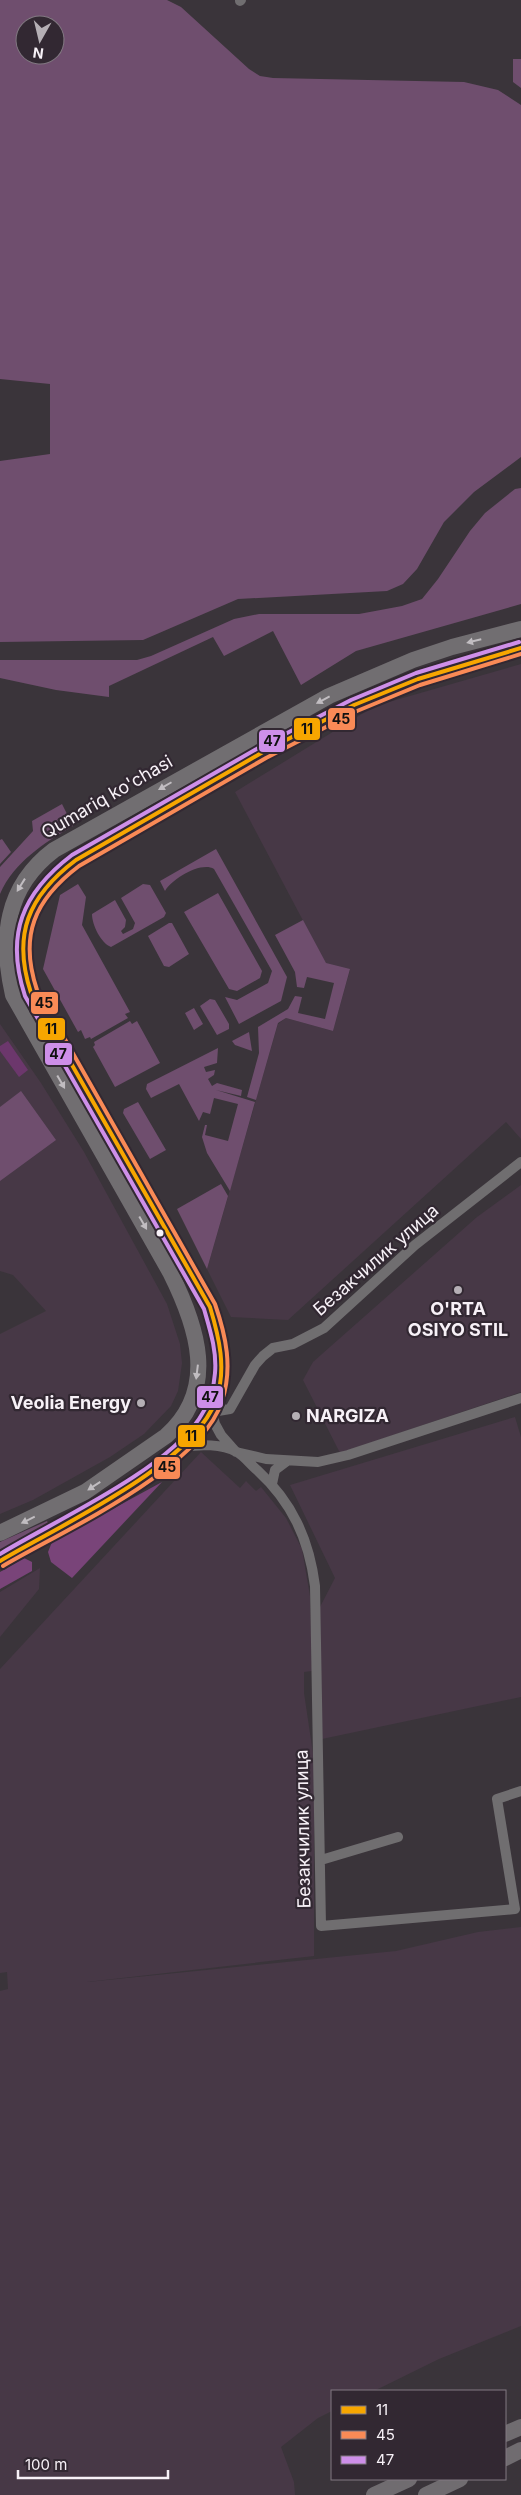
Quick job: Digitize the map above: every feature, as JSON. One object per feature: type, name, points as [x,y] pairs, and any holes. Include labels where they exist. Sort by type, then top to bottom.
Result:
[{"type":"highway","points":[[506,2434],[521,2427]]},
{"type":"highway","points":[[506,2458],[521,2450]]},
{"type":"highway","points":[[374,2495],[407,2480]]},
{"type":"highway","points":[[426,2495],[458,2480]]},
{"type":"main road","name":"Qumariq ko'chasi","points":[[0,1533],[85,1492],[131,1462],[174,1428],[192,1398],[198,1363],[197,1338],[187,1306],[151,1237],[13,995],[3,956],[2,919],[24,881],[45,856],[193,770],[329,696],[373,676],[452,646],[521,629]]},
{"type":"main road","points":[[0,1560],[145,1477],[165,1463],[202,1428],[212,1412],[221,1380],[222,1355],[218,1330],[210,1307],[94,1105],[36,1002],[28,984],[22,955],[23,936],[27,917],[41,892],[53,878],[68,866],[202,788],[341,712],[375,696],[464,663],[521,648]]},
{"type":"main road","points":[[193,770],[202,788]]},
{"type":"main road","points":[[80,1114],[94,1105]]},
{"type":"main road","points":[[55,1506],[65,1523]]},
{"type":"street","name":"Безакчилик улица","points":[[521,1162],[415,1245],[324,1328],[293,1344],[273,1348],[263,1356],[255,1365],[230,1409],[212,1412],[214,1424],[220,1435],[272,1484],[293,1511],[314,1572],[321,1926],[515,1909],[497,1800],[521,1791]]},
{"type":"street","points":[[184,1447],[209,1445],[266,1459],[318,1462],[333,1460],[521,1398]]},
{"type":"street","points":[[272,1484],[275,1470],[287,1460]]},
{"type":"street","points":[[321,1860],[398,1837]]},
{"type":"shaded area","points":[[0,0],[167,0],[181,7],[249,69],[260,76],[273,78],[464,82],[498,90],[521,105],[521,457],[474,492],[444,522],[417,569],[403,584],[387,591],[238,599],[143,640],[0,642],[0,461],[50,454],[50,384],[0,379]]},
{"type":"shaded area","points":[[513,59],[521,59],[521,88],[513,82]]},
{"type":"shaded area","points":[[521,488],[521,604],[356,651],[301,685],[273,631],[224,656],[213,637],[109,686],[109,697],[56,690],[0,678],[0,660],[137,660],[151,656],[234,619],[259,614],[359,614],[402,606],[422,599],[485,513],[515,489]]},
{"type":"shaded area","points":[[521,664],[521,1139],[506,1122],[288,1320],[231,1317],[207,1269],[278,1024],[286,1018],[333,1031],[350,970],[326,964],[235,792],[375,706]]},
{"type":"shaded area","points":[[62,804],[73,826],[31,854],[13,872],[0,894],[0,867],[33,831],[32,821]]},
{"type":"shaded area","points":[[2,839],[11,852],[0,864],[0,840]]},
{"type":"shaded area","points":[[216,849],[287,977],[281,1001],[239,1024],[225,997],[237,1000],[268,983],[272,971],[214,869],[202,867],[187,872],[174,881],[165,891],[160,881]]},
{"type":"shaded area","points":[[78,884],[86,897],[82,925],[130,1012],[125,1014],[128,1018],[91,1039],[90,1037],[85,1039],[81,1030],[78,1032],[43,969],[60,895]]},
{"type":"shaded area","points":[[143,884],[150,885],[166,913],[164,917],[111,947],[107,945],[98,933],[92,914],[115,900],[126,920],[125,927],[121,931],[123,934],[133,929],[135,923],[121,898]]},
{"type":"shaded area","points":[[218,893],[262,971],[260,978],[237,991],[229,989],[184,912]]},
{"type":"shaded area","points":[[303,920],[326,963],[350,969],[333,1031],[286,1018],[278,1023],[256,1100],[247,1097],[259,1053],[258,1027],[288,1009],[295,996],[302,997],[298,1013],[325,1019],[334,983],[307,977],[304,988],[297,987],[295,972],[275,935]]},
{"type":"shaded area","points":[[172,923],[189,954],[169,967],[164,966],[148,936]]},
{"type":"shaded area","points":[[210,999],[215,1000],[229,1024],[229,1029],[217,1035],[200,1006]]},
{"type":"shaded area","points":[[194,1008],[203,1024],[194,1030],[185,1013]]},
{"type":"shaded area","points":[[130,1021],[132,1024],[137,1021],[160,1063],[115,1087],[93,1047],[95,1045],[94,1042]]},
{"type":"shaded area","points":[[0,1024],[41,1083],[84,1152],[167,1304],[180,1344],[182,1363],[178,1391],[171,1406],[144,1434],[110,1457],[33,1500],[0,1514],[0,1334],[46,1311],[13,1275],[0,1271]]},
{"type":"shaded area","points":[[249,1032],[252,1051],[235,1045],[232,1041]]},
{"type":"shaded area","points":[[8,1041],[28,1070],[19,1077],[0,1051],[0,1046]]},
{"type":"shaded area","points":[[218,1048],[217,1063],[204,1067],[206,1072],[215,1070],[214,1075],[208,1079],[212,1086],[217,1083],[242,1090],[241,1096],[216,1090],[255,1102],[230,1191],[207,1153],[202,1137],[205,1125],[207,1125],[205,1135],[228,1141],[238,1104],[214,1098],[210,1114],[203,1112],[199,1121],[179,1084],[151,1098],[146,1089],[147,1084]]},
{"type":"shaded area","points":[[21,1091],[56,1140],[0,1181],[0,1107]]},
{"type":"shaded area","points":[[138,1102],[166,1150],[150,1159],[123,1113],[124,1109]]},
{"type":"shaded area","points":[[221,1184],[228,1196],[207,1269],[177,1209]]},
{"type":"shaded area","name":"O'RTA OSIYO STIL","points":[[521,1185],[521,1392],[340,1453],[303,1380],[313,1362],[477,1217]]},
{"type":"shaded area","points":[[515,1417],[521,1437],[521,1697],[322,1739],[320,1607],[335,1578],[290,1485]]},
{"type":"shaded area","points":[[201,1452],[240,1488],[246,1481],[256,1491],[261,1487],[286,1518],[302,1549],[310,1596],[312,1671],[304,1672],[304,1693],[314,1760],[314,1956],[87,1982],[396,1951],[478,1932],[521,1927],[521,2326],[439,2359],[376,2390],[331,2390],[331,2412],[318,2418],[281,2447],[294,2482],[295,2495],[0,2495],[0,1991],[8,1989],[7,1972],[0,1973],[0,1669]]},
{"type":"shaded area","points":[[162,1482],[72,1578],[51,1562],[48,1552],[52,1542]]},
{"type":"shaded area","points":[[47,1521],[48,1523],[0,1550],[0,1542]]},
{"type":"shaded area","points":[[24,1558],[32,1562],[32,1571],[0,1589],[0,1572]]},
{"type":"shaded area","points":[[40,1568],[39,1589],[0,1637],[0,1592]]},
{"type":"transit line","name":"47","points":[[0,1554],[107,1494],[161,1458],[182,1439],[199,1419],[210,1397],[215,1373],[214,1349],[204,1309],[25,996],[19,974],[17,954],[18,935],[22,917],[30,900],[41,884],[72,855],[260,747],[351,700],[416,673],[519,642]]},
{"type":"transit line","name":"11","points":[[0,1561],[121,1492],[181,1448],[202,1424],[216,1400],[221,1377],[219,1341],[210,1307],[31,993],[23,953],[24,935],[28,918],[36,903],[46,888],[76,860],[263,752],[354,705],[418,679],[521,648]]},
{"type":"transit line","name":"45","points":[[3,1566],[127,1496],[159,1474],[187,1451],[209,1426],[222,1401],[228,1364],[225,1340],[215,1304],[37,990],[30,953],[34,920],[41,906],[51,892],[79,866],[266,758],[357,711],[420,685],[521,654]]},
{"type":"place","name":"O'RTA OSIYO STIL","points":[[458,1290]]},
{"type":"place","name":"Veolia Energy","points":[[141,1403]]},
{"type":"place","name":"NARGIZA","points":[[296,1416]]}]
